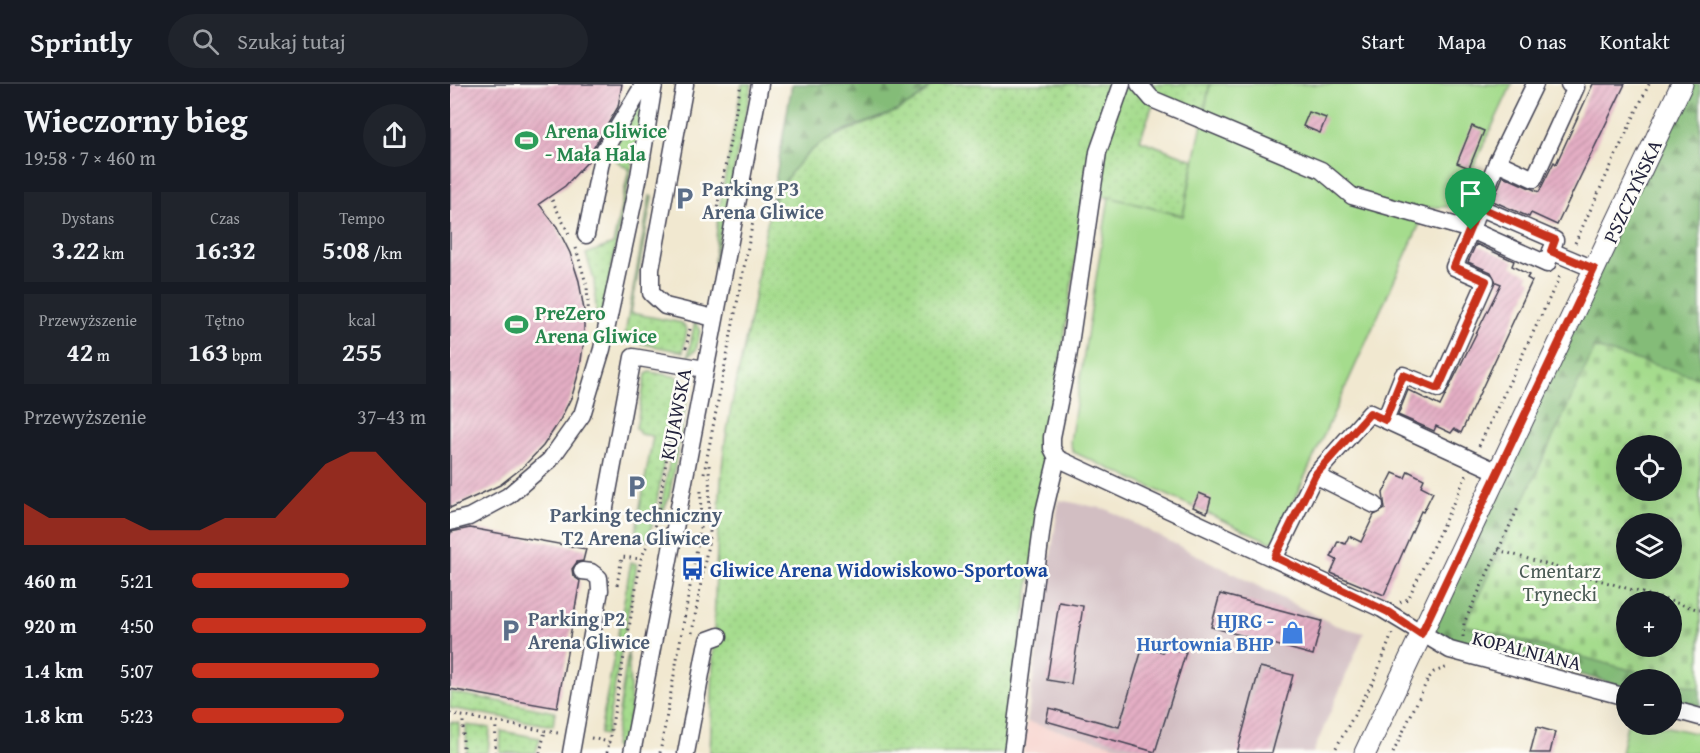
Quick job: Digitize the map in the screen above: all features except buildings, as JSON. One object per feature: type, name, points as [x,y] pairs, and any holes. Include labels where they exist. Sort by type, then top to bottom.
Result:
[{"type":"main road","name":"PSZCZYŃSKA","points":[[1365,753],[1682,84]]},
{"type":"street","points":[[586,234],[603,152],[641,89],[654,84]]},
{"type":"street","points":[[450,522],[469,517],[508,496],[550,460],[582,415],[602,349],[639,176],[654,84]]},
{"type":"street","points":[[685,84],[651,269],[651,293],[665,306],[714,318]]},
{"type":"street","name":"KUJAWSKA","points":[[632,753],[760,84]]},
{"type":"street","points":[[1012,753],[1044,512],[1057,458],[1052,448],[1052,437],[1068,358],[1092,187],[1098,152],[1122,84]]},
{"type":"street","points":[[1139,84],[1152,99],[1321,170],[1352,196],[1471,230],[1547,264],[1555,240],[1479,207]]},
{"type":"street","points":[[1385,420],[1403,375],[1438,389],[1486,281],[1454,267],[1497,162],[1535,84]]},
{"type":"street","points":[[1497,162],[1534,179],[1576,87],[1569,84]]},
{"type":"street","points":[[1551,251],[1594,269]]},
{"type":"street","points":[[604,513],[633,357],[705,369]]},
{"type":"street","points":[[1275,557],[1315,475],[1370,413],[1498,472]]},
{"type":"street","name":"KOPALNIANA","points":[[1057,458],[1275,557],[1388,612],[1450,650],[1470,658],[1616,694]]},
{"type":"street","points":[[1315,475],[1375,505]]},
{"type":"street","points":[[571,753],[600,590],[599,578],[591,572],[582,570]]},
{"type":"street","points":[[686,753],[706,647],[708,640],[718,636]]},
{"type":"street","points":[[1682,712],[1700,717]]},
{"type":"path","points":[[740,91],[741,84]]},
{"type":"path","points":[[1392,604],[1408,599],[1649,84]]},
{"type":"path","points":[[552,200],[573,241],[580,262],[587,287],[589,326]]},
{"type":"path","points":[[691,637],[710,533],[709,457],[704,475]]},
{"type":"path","points":[[660,753],[700,531],[701,484]]},
{"type":"path","points":[[1462,642],[1464,622],[1519,506]]},
{"type":"path","points":[[1498,550],[1700,610]]},
{"type":"path","points":[[622,557],[641,559]]},
{"type":"path","points":[[1333,753],[1375,678],[1393,633],[1390,626]]},
{"type":"path","points":[[1393,753],[1428,679],[1440,669],[1455,666]]},
{"type":"path","points":[[463,717],[463,753]]},
{"type":"path","points":[[495,753],[496,723]]},
{"type":"path","points":[[540,753],[545,731]]},
{"type":"path","points":[[606,753],[609,742]]},
{"type":"shaded area","points":[[1059,500],[1106,509],[1335,625],[1364,633],[1313,753],[1144,753],[1027,722]]},
{"type":"shaded area","points":[[1027,722],[1144,753],[1023,753]]},
{"type":"green space","points":[[742,84],[752,84],[714,263],[718,215]]},
{"type":"green space","points":[[792,84],[932,84],[915,101],[905,107],[834,135],[822,143],[793,169],[771,205]]},
{"type":"green space","points":[[932,84],[1210,84],[1204,112],[1157,93],[1140,140],[1194,160],[1183,216],[1085,192],[1005,753],[710,753],[719,503],[724,447],[770,212],[784,180],[794,166],[809,152],[845,132],[903,108]]},
{"type":"green space","points":[[1210,84],[1512,84],[1455,206],[1427,208],[1276,540],[1270,542],[1073,452],[1070,442],[1109,197],[1183,216]]},
{"type":"green space","points":[[1682,84],[1700,84],[1700,707],[1682,702],[1682,669],[1616,669],[1616,684],[1432,635]]},
{"type":"green space","points":[[644,98],[599,329],[594,280],[586,254],[613,244],[629,169],[609,156]]},
{"type":"green space","points":[[650,196],[652,197],[631,313],[682,323],[687,330],[683,352],[624,340]]},
{"type":"green space","points":[[695,321],[700,331],[696,350],[688,356]]},
{"type":"green space","name":"Cmentarz Trynecki","points":[[1595,348],[1700,378],[1700,689],[1682,684],[1682,669],[1627,669],[1465,625]]},
{"type":"green space","points":[[650,372],[679,377],[653,523],[646,541],[634,540],[653,436],[640,434],[636,428],[646,374]]},
{"type":"green space","points":[[684,381],[689,388],[669,497],[658,523]]},
{"type":"green space","points":[[631,562],[637,564],[606,735],[600,734]]},
{"type":"green space","points":[[628,651],[631,707],[622,753],[619,753],[614,746]]},
{"type":"green space","points":[[450,692],[555,712],[553,726],[450,708]]},
{"type":"green space","points":[[450,722],[459,723],[459,753],[450,753]]},
{"type":"green space","points":[[466,725],[490,728],[488,753],[467,753]]},
{"type":"green space","points":[[1682,730],[1700,734],[1700,753],[1621,753],[1625,735],[1682,735]]},
{"type":"green space","points":[[501,731],[540,738],[536,753],[500,753]]},
{"type":"place","name":"Arena Gliwice - Mała Hala","points":[[527,141]]},
{"type":"place","name":"Parking P3 Arena Gliwice","points":[[684,199]]},
{"type":"place","name":"PreZero Arena Gliwice","points":[[517,324]]},
{"type":"place","name":"Parking techniczny T2 Arena Gliwice","points":[[636,487]]},
{"type":"place","name":"Gliwice Arena Widowiskowo-Sportowa","points":[[692,569]]},
{"type":"place","name":"Parking P2 Arena Gliwice","points":[[510,630]]},
{"type":"place","name":"HJRG - Hurtownia BHP","points":[[1292,632]]},
{"type":"route","points":[[1479,207],[1555,240],[1551,251],[1594,269],[1421,634],[1388,612],[1275,557],[1315,475],[1370,413],[1385,420],[1403,375],[1438,389],[1486,281],[1454,267],[1471,230],[1479,207]]}]
